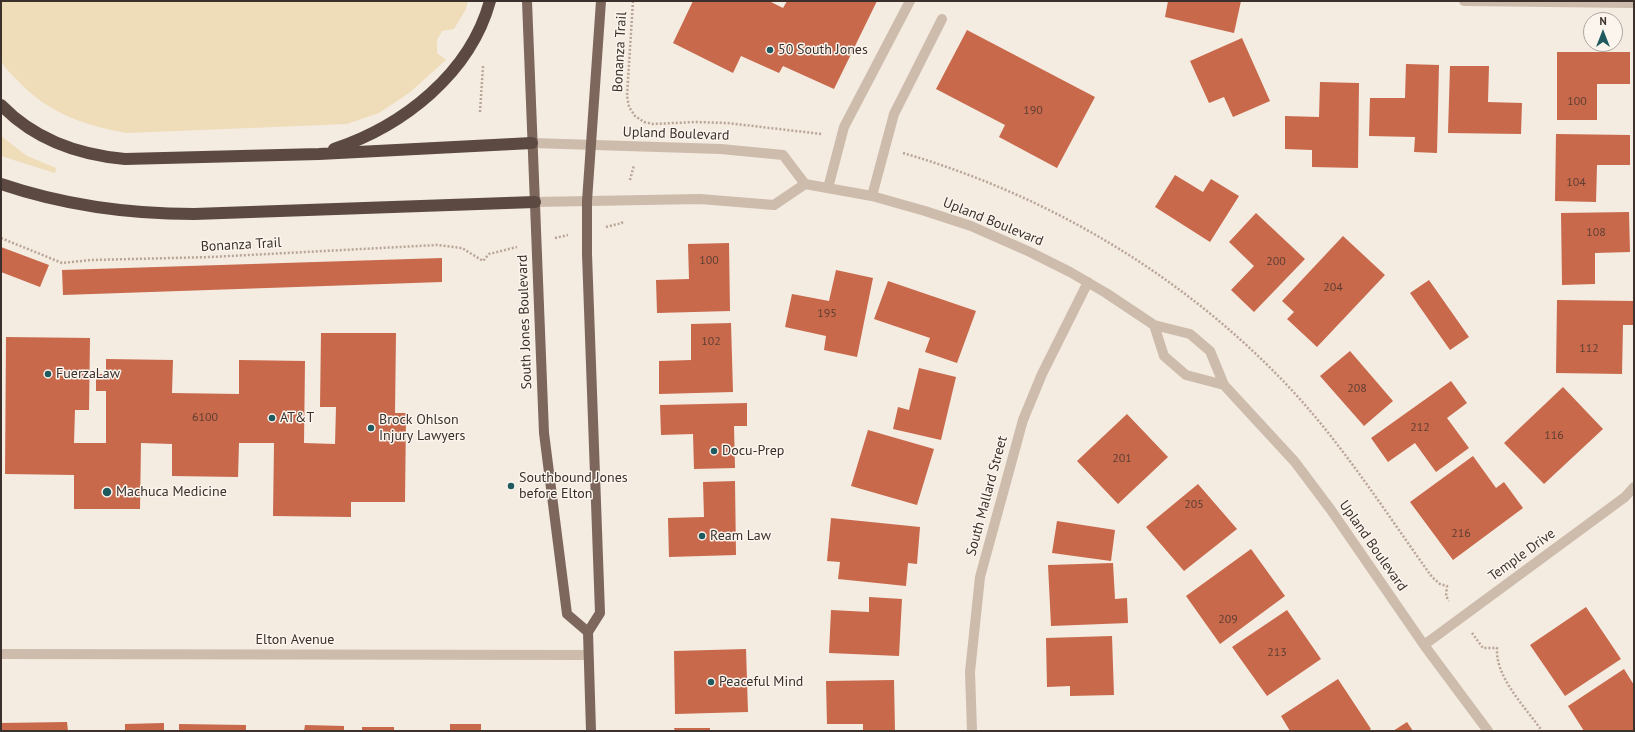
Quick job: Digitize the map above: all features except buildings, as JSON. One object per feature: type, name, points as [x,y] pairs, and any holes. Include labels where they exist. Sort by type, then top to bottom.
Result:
[{"type":"highway","points":[[319,154],[356,142],[403,115],[423,101],[445,80],[465,54],[483,22],[490,1]]},
{"type":"highway","points":[[1,105],[23,124],[50,139],[72,149],[103,157],[154,159],[319,154],[532,143]]},
{"type":"highway","points":[[1,184],[78,204],[159,214],[535,202]]},
{"type":"main road","name":"South Jones Boulevard","points":[[526,1],[542,403],[549,483],[568,614],[588,632]]},
{"type":"main road","points":[[590,731],[588,632],[600,613],[587,270],[587,201],[601,1]]},
{"type":"street","points":[[828,188],[844,127],[910,1]]},
{"type":"street","points":[[1464,1],[1634,3]]},
{"type":"street","points":[[872,196],[894,114],[942,19]]},
{"type":"street","name":"Upland Boulevard","points":[[532,143],[721,149],[783,155],[805,184],[872,196],[925,211],[990,233],[1037,255],[1088,282],[1154,325],[1190,334],[1210,351],[1224,385],[1295,462],[1424,644],[1488,731]]},
{"type":"street","points":[[535,202],[700,199],[774,205],[805,184]]},
{"type":"street","name":"South Mallard Street","points":[[972,731],[970,672],[980,577],[1023,420],[1042,374],[1088,282]]},
{"type":"street","points":[[1154,325],[1164,356],[1186,375],[1224,385]]},
{"type":"street","name":"Temple Drive","points":[[1424,644],[1625,497],[1634,487]]},
{"type":"street","name":"Elton Avenue","points":[[1,654],[588,654]]},
{"type":"path","name":"Bonanza Trail","points":[[633,1],[627,96],[632,112],[644,122],[653,124],[727,122],[826,135]]},
{"type":"path","points":[[480,112],[483,66]]},
{"type":"path","points":[[898,152],[942,164],[990,183],[1022,196],[1080,225],[1115,245],[1212,314],[1298,398],[1339,446],[1432,577],[1440,584],[1447,586]]},
{"type":"path","name":"Bonanza Trail","points":[[1,238],[62,263],[91,260],[212,257],[437,245],[462,248],[482,261]]},
{"type":"path","points":[[1497,648],[1497,659],[1505,679],[1542,731]]},
{"type":"sand","points":[[1,1],[468,1],[466,9],[454,29],[442,31],[437,40],[437,53],[446,60],[409,93],[379,113],[347,124],[127,133],[95,126],[67,116],[53,109],[28,91],[5,68],[1,60]]},
{"type":"sand","points":[[1,136],[27,156],[56,168],[55,173],[1,156]]},
{"type":"place","name":"50 South Jones","points":[[770,50]]},
{"type":"place","name":"FuerzaLaw","points":[[48,374]]},
{"type":"place","name":"AT&T","points":[[272,418]]},
{"type":"place","name":"Brock Ohlson Injury Lawyers","points":[[371,428]]},
{"type":"place","name":"Docu-Prep","points":[[714,451]]},
{"type":"place","name":"Southbound Jones before Elton","points":[[511,486]]},
{"type":"place","name":"Machuca Medicine","points":[[107,492]]},
{"type":"place","name":"Ream Law","points":[[702,536]]},
{"type":"place","name":"Peaceful Mind","points":[[711,682]]}]
